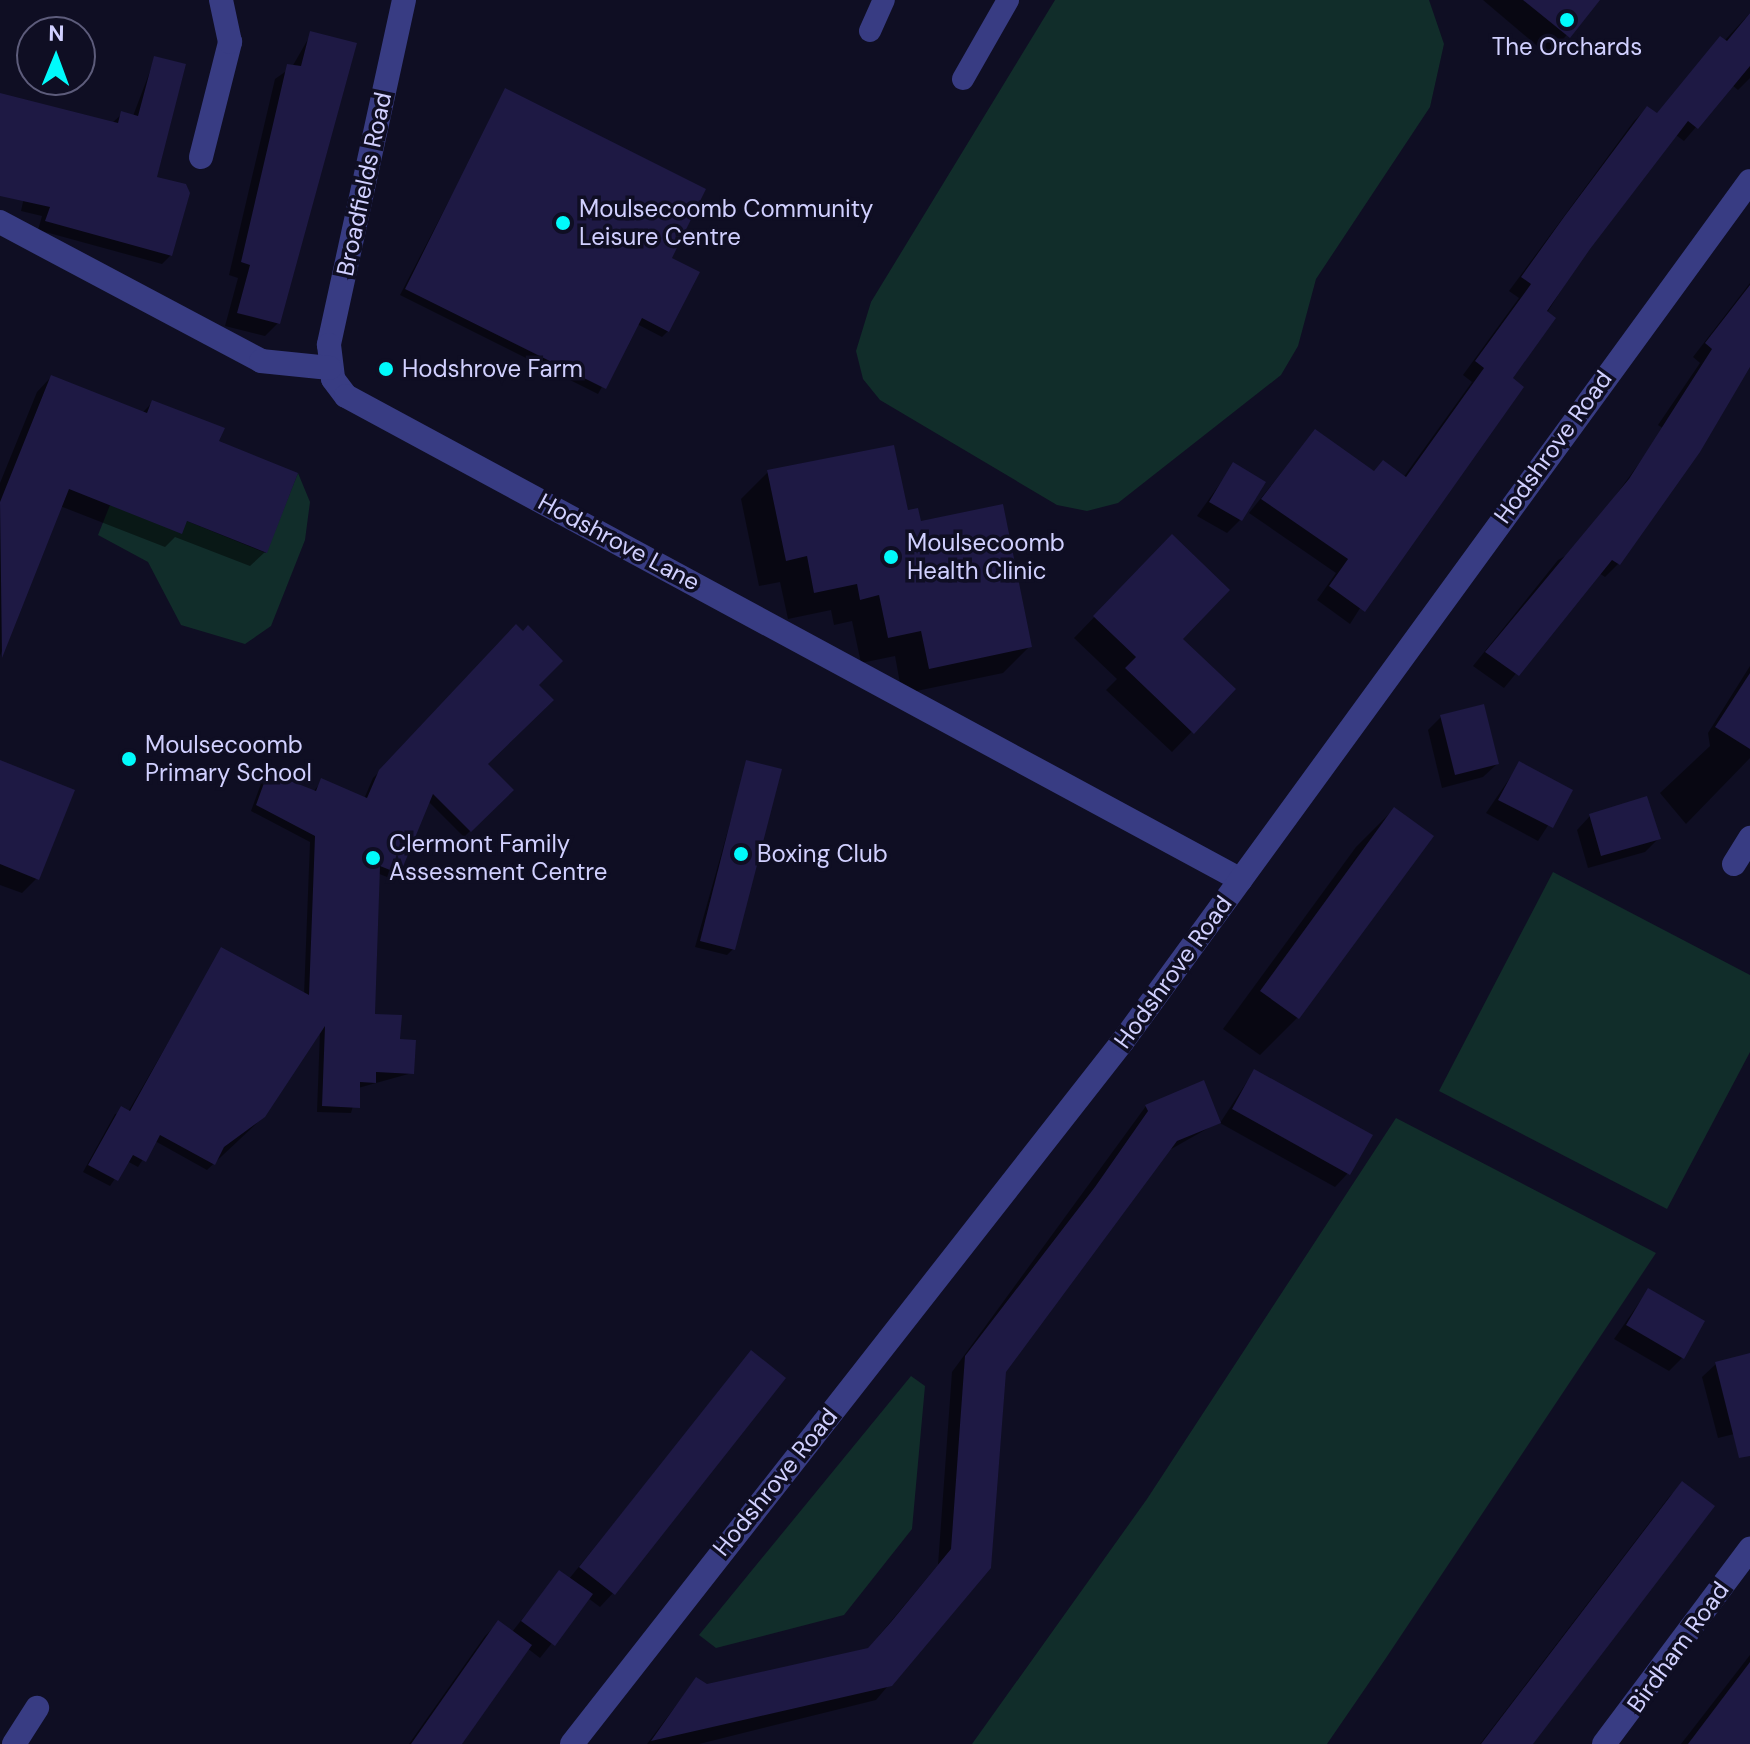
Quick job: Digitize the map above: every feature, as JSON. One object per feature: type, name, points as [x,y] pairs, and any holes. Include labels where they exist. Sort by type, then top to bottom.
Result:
[{"type":"street","points":[[201,157],[230,42],[221,0]]},
{"type":"street","name":"Broadfields Road","points":[[330,368],[329,345],[404,0]]},
{"type":"street","name":"Hodshrove Road","points":[[572,1744],[916,1310],[1241,880],[1750,181]]},
{"type":"street","points":[[0,222],[261,361],[330,368]]},
{"type":"street","name":"Hodshrove Lane","points":[[330,368],[354,403],[617,539],[1241,880]]},
{"type":"street","points":[[1734,864],[1750,838]]},
{"type":"street","name":"Birdham Road","points":[[1604,1744],[1750,1549]]},
{"type":"street","points":[[14,1744],[37,1708]]},
{"type":"lane","points":[[870,31],[884,0]]},
{"type":"lane","points":[[963,79],[1008,0]]},
{"type":"green space","points":[[1055,0],[1429,0],[1444,44],[1430,107],[1316,279],[1298,346],[1281,375],[1118,503],[1087,511],[1057,505],[880,400],[863,379],[856,351],[871,302]]},
{"type":"green space","points":[[298,473],[310,502],[305,540],[271,626],[245,644],[181,625],[148,562],[98,535],[110,505],[187,521],[266,553]]},
{"type":"green space","points":[[1553,872],[1750,975],[1750,1052],[1667,1209],[1439,1091]]},
{"type":"green space","points":[[1396,1118],[1656,1253],[1386,1658],[1327,1744],[972,1744],[1147,1499]]},
{"type":"green space","points":[[911,1376],[925,1386],[912,1529],[844,1615],[716,1648],[699,1635]]},
{"type":"building","name":"The Orchards","points":[[1523,0],[1600,0],[1570,38]]},
{"type":"building","points":[[1750,13],[1750,66],[1698,129],[1688,121],[1590,249],[1547,311],[1556,318],[1513,378],[1524,387],[1365,612],[1329,586],[1348,559],[1261,499],[1315,429],[1374,471],[1383,460],[1406,477],[1484,368],[1475,361],[1531,284],[1521,277],[1564,217],[1647,106],[1657,113],[1720,36],[1727,41]]},
{"type":"building","points":[[310,31],[357,43],[280,324],[237,313],[250,265],[241,262],[287,64],[301,66]]},
{"type":"building","points":[[154,56],[186,64],[157,177],[186,184],[190,193],[172,256],[45,221],[50,207],[0,196],[0,93],[118,123],[121,111],[138,116]]},
{"type":"building","name":"Moulsecoomb Community Leisure Centre","points":[[505,88],[706,189],[672,258],[700,272],[669,332],[642,318],[606,389],[405,289]]},
{"type":"building","points":[[1750,285],[1750,367],[1700,452],[1620,565],[1612,560],[1519,676],[1485,652],[1629,479],[1712,349],[1705,343]]},
{"type":"building","points":[[51,375],[147,413],[152,400],[225,428],[219,441],[298,473],[267,553],[187,521],[182,534],[69,489],[2,658],[0,502]]},
{"type":"building","name":"Moulsecoomb Health Clinic","points":[[894,445],[908,510],[918,508],[921,521],[1003,504],[1032,647],[929,669],[921,631],[888,638],[879,595],[860,600],[857,584],[814,593],[807,556],[786,561],[767,470]]},
{"type":"building","points":[[1233,462],[1266,482],[1242,521],[1209,502]]},
{"type":"building","points":[[1172,534],[1230,590],[1183,639],[1236,689],[1194,734],[1125,668],[1136,657],[1093,616]]},
{"type":"building","points":[[516,624],[523,631],[528,625],[563,661],[539,685],[554,700],[488,764],[514,790],[471,832],[433,794],[400,874],[380,866],[375,1014],[402,1015],[400,1039],[416,1040],[414,1074],[376,1072],[376,1083],[360,1082],[360,1108],[322,1106],[325,1026],[265,1117],[224,1147],[215,1165],[160,1135],[146,1162],[133,1155],[118,1181],[88,1165],[121,1106],[130,1111],[221,947],[309,995],[315,836],[256,805],[268,772],[316,791],[321,778],[367,798],[379,770]]},
{"type":"building","points":[[1750,673],[1750,749],[1715,727]]},
{"type":"building","points":[[1484,704],[1499,764],[1455,775],[1440,715]]},
{"type":"building","points":[[0,760],[75,790],[39,880],[0,864]]},
{"type":"building","name":"Boxing Club","points":[[746,760],[782,769],[735,950],[700,941]]},
{"type":"building","points":[[1519,761],[1573,790],[1553,828],[1498,800]]},
{"type":"building","points":[[1647,796],[1661,839],[1601,856],[1589,814]]},
{"type":"building","points":[[1394,807],[1434,836],[1299,1019],[1260,991]]},
{"type":"building","points":[[1254,1069],[1373,1135],[1350,1175],[1232,1109]]},
{"type":"building","points":[[1204,1080],[1221,1123],[1177,1141],[1006,1372],[991,1568],[892,1686],[651,1741],[696,1677],[707,1684],[868,1648],[891,1622],[951,1549],[965,1356],[1095,1187],[1148,1111],[1145,1105]]},
{"type":"building","points":[[1648,1288],[1705,1321],[1684,1359],[1626,1325]]},
{"type":"building","points":[[751,1350],[786,1378],[615,1595],[579,1567]]},
{"type":"building","points":[[1750,1353],[1750,1456],[1739,1458],[1715,1362]]},
{"type":"building","points":[[1682,1481],[1715,1506],[1654,1586],[1533,1744],[1481,1744]]},
{"type":"building","points":[[559,1570],[593,1594],[555,1646],[521,1621]]},
{"type":"building","points":[[498,1620],[532,1645],[462,1744],[411,1744]]},
{"type":"building","points":[[1750,1662],[1750,1744],[1688,1744]]},
{"type":"place","name":"The Orchards","points":[[1567,20]]},
{"type":"place","name":"Moulsecoomb Community Leisure Centre","points":[[563,223]]},
{"type":"place","name":"Hodshrove Farm","points":[[386,369]]},
{"type":"place","name":"Moulsecoomb Health Clinic","points":[[891,557]]},
{"type":"place","name":"Moulsecoomb Primary School","points":[[129,759]]},
{"type":"place","name":"Boxing Club","points":[[741,854]]},
{"type":"place","name":"Clermont Family Assessment Centre","points":[[373,858]]}]
